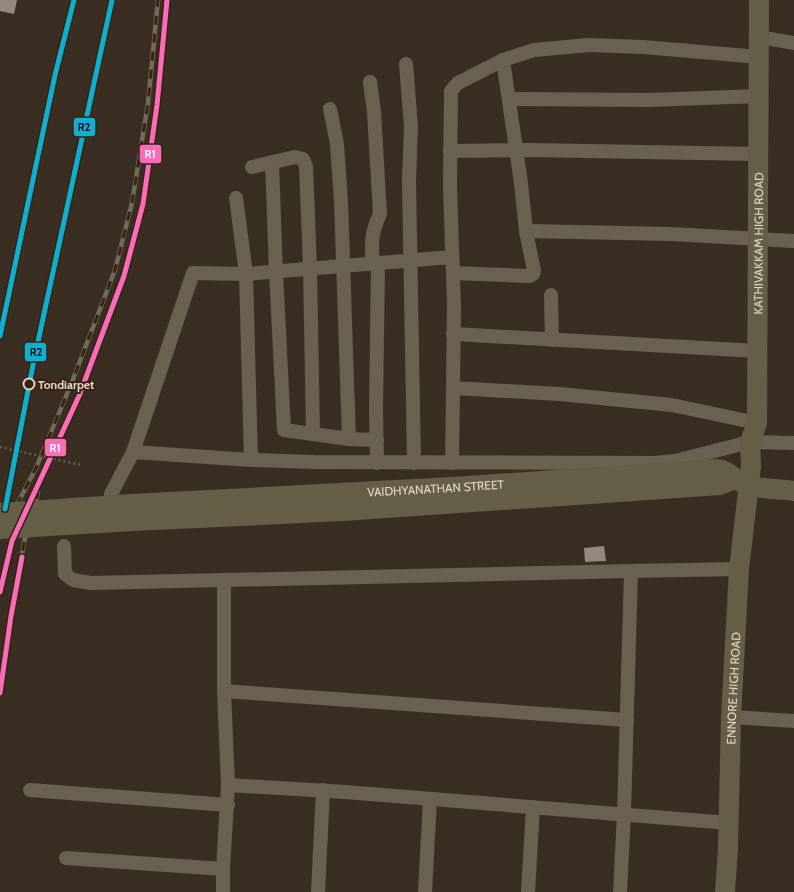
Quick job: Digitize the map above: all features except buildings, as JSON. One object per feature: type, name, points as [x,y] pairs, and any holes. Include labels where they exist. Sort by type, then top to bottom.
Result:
[{"type":"main road","name":"KATHIVAKKAM HIGH ROAD","points":[[742,482],[751,466],[750,442],[757,423],[759,0]]},
{"type":"main road","name":"VAIDHYANATHAN STREET","points":[[133,513],[453,487],[717,469],[726,471],[742,482]]},
{"type":"main road","points":[[742,482],[794,491]]},
{"type":"main road","name":"ENNORE HIGH ROAD","points":[[725,892],[729,823],[731,717],[742,482]]},
{"type":"main road","points":[[0,513],[133,513]]},
{"type":"main road","points":[[0,529],[133,513]]},
{"type":"street","points":[[759,37],[794,43]]},
{"type":"street","points":[[452,463],[453,273],[450,92],[458,83],[503,60],[534,50],[590,45],[643,47],[759,57]]},
{"type":"street","points":[[453,273],[530,276],[533,274],[503,60]]},
{"type":"street","points":[[406,64],[411,126],[409,181],[414,463]]},
{"type":"street","points":[[370,82],[374,112],[380,214],[371,241],[376,264],[377,463]]},
{"type":"street","points":[[509,99],[649,100],[759,96]]},
{"type":"street","points":[[330,109],[337,144],[344,266],[349,439]]},
{"type":"street","points":[[450,151],[667,151],[758,154]]},
{"type":"street","points":[[252,167],[295,157],[303,159],[307,175],[310,268],[312,434]]},
{"type":"street","points":[[272,162],[284,430],[349,439],[377,440]]},
{"type":"street","points":[[236,198],[246,274],[251,460]]},
{"type":"street","points":[[526,232],[671,234],[794,241]]},
{"type":"street","points":[[111,494],[133,452],[193,273],[246,274],[452,257]]},
{"type":"street","points":[[551,295],[552,340]]},
{"type":"street","points":[[453,334],[757,351]]},
{"type":"street","points":[[453,388],[559,394],[672,405],[757,423]]},
{"type":"street","points":[[133,452],[251,460],[377,463],[655,463],[675,461],[750,442],[794,442]]},
{"type":"street","points":[[64,546],[65,574],[73,580],[91,583],[739,570]]},
{"type":"street","points":[[620,892],[624,814],[631,571]]},
{"type":"street","points":[[223,892],[223,869],[228,805],[224,691],[224,581]]},
{"type":"street","points":[[224,691],[627,720]]},
{"type":"street","points":[[731,717],[794,721]]},
{"type":"street","points":[[228,785],[323,790],[729,823]]},
{"type":"street","points":[[30,790],[228,805]]},
{"type":"street","points":[[318,892],[323,790]]},
{"type":"street","points":[[425,892],[430,799]]},
{"type":"street","points":[[528,892],[533,807]]},
{"type":"street","points":[[66,858],[223,869]]},
{"type":"path","points":[[0,447],[81,464]]},
{"type":"railway","points":[[0,336],[55,75],[74,0]]},
{"type":"railway","points":[[0,537],[36,468],[72,382],[115,270],[132,203],[148,103],[158,0]]},
{"type":"railway","points":[[0,592],[12,541],[79,396],[124,276],[143,204],[157,105],[167,0]]},
{"type":"railway","points":[[0,693],[11,616],[24,543],[38,493]]},
{"type":"transit line","name":"R2","points":[[0,336],[55,75],[74,0]]},
{"type":"transit line","name":"R2","points":[[5,509],[34,360],[112,0]]},
{"type":"transit line","name":"R1","points":[[0,592],[12,541],[79,396],[124,276],[143,204],[157,105],[167,0]]},
{"type":"transit line","name":"R1","points":[[0,693],[11,616],[22,557]]},
{"type":"place","name":"Tondiarpet","points":[[29,384]]}]
